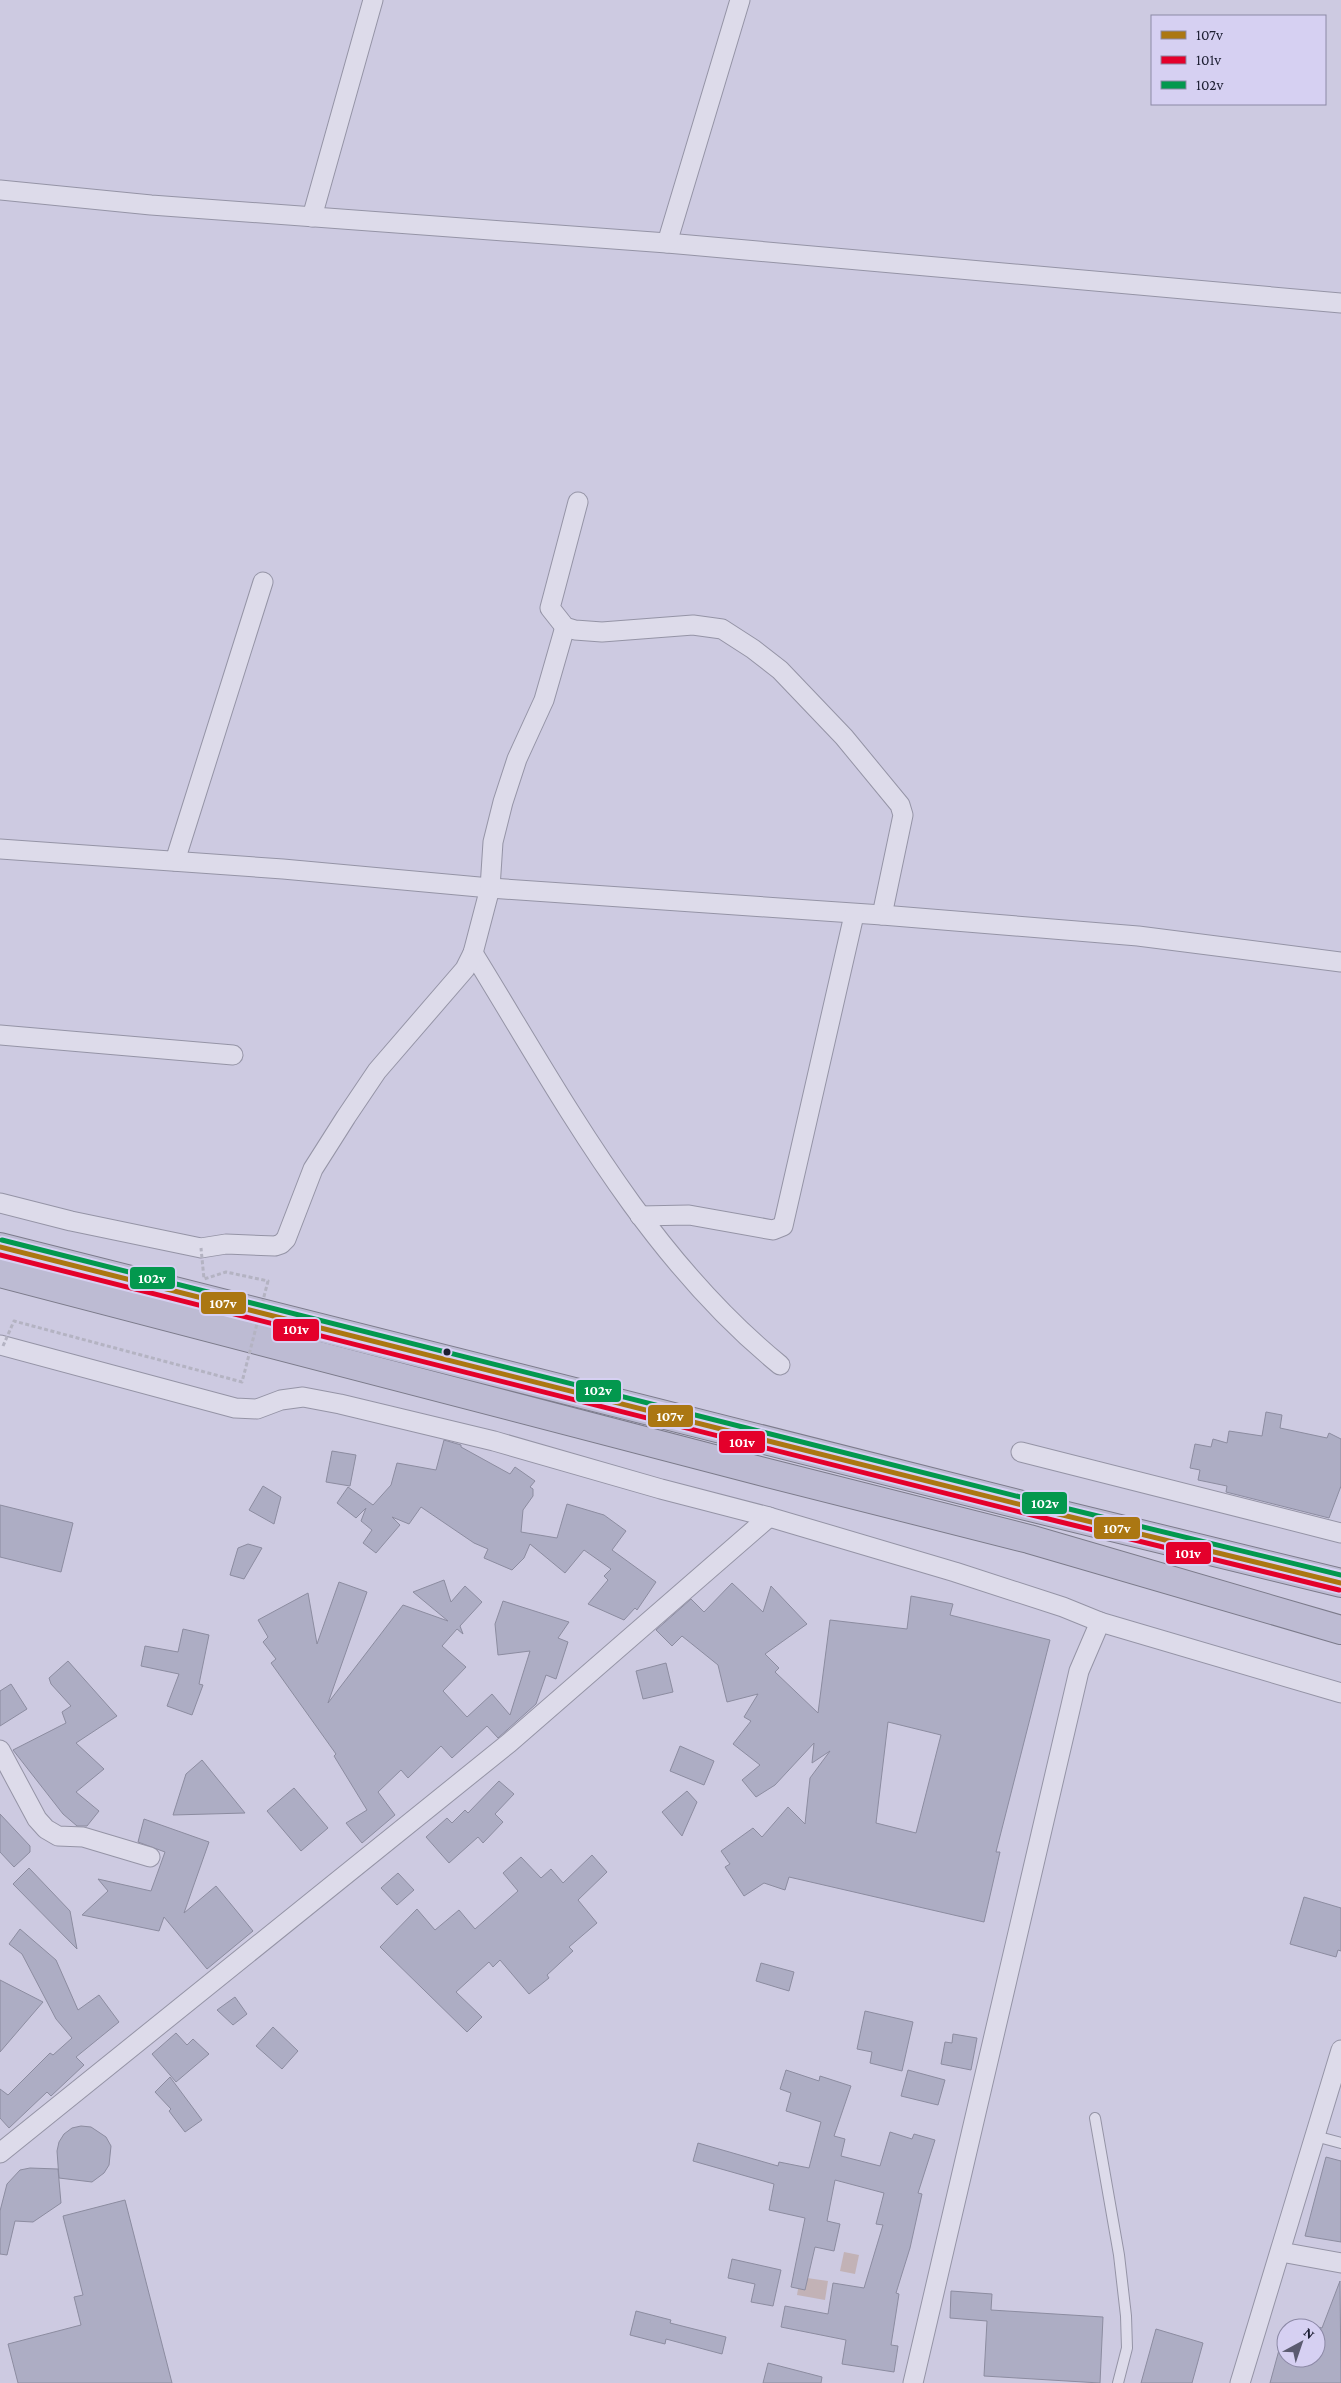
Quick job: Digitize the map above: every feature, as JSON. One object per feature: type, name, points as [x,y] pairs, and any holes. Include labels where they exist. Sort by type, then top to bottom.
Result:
[{"type":"highway","points":[[0,1247],[1341,1583]]},
{"type":"highway","points":[[0,1272],[760,1471],[1029,1539],[1341,1630]]},
{"type":"street","points":[[312,217],[373,0]]},
{"type":"street","points":[[667,243],[740,0]]},
{"type":"street","points":[[0,190],[150,205],[667,243],[1341,303]]},
{"type":"street","points":[[578,502],[550,608],[566,627],[602,632],[693,625],[722,630],[753,649],[780,670],[844,738],[900,805],[903,815],[882,915]]},
{"type":"street","points":[[175,861],[263,582]]},
{"type":"street","points":[[0,1203],[34,1210],[70,1221],[201,1248],[226,1244],[275,1246],[286,1239],[313,1169],[346,1117],[377,1071],[466,969],[473,953],[490,888],[493,842],[503,802],[517,759],[544,700],[566,627]]},
{"type":"street","points":[[0,849],[175,861],[490,888],[854,915],[882,915],[1138,936],[1341,962]]},
{"type":"street","points":[[640,1216],[689,1215],[772,1230],[783,1226],[854,915]]},
{"type":"street","points":[[473,953],[594,1152],[640,1216],[658,1240],[748,1339],[780,1365]]},
{"type":"street","points":[[0,1036],[233,1055]]},
{"type":"street","points":[[2,1346],[235,1408],[257,1409],[281,1400],[303,1397],[494,1441],[661,1489],[769,1517],[955,1572],[1063,1607],[1100,1622],[1341,1693]]},
{"type":"street","points":[[1021,1452],[1341,1533]]},
{"type":"street","points":[[0,2153],[509,1743],[769,1517]]},
{"type":"street","points":[[913,2383],[1079,1671],[1100,1622]]},
{"type":"street","points":[[0,1750],[37,1819],[46,1829],[58,1836],[83,1837],[150,1857]]},
{"type":"street","points":[[1240,2383],[1341,2050]]},
{"type":"street","points":[[1281,2252],[1341,2263]]},
{"type":"lane","points":[[1095,2118],[1120,2255],[1126,2316],[1127,2348],[1118,2383]]},
{"type":"lane","points":[[1315,2136],[1341,2144]]},
{"type":"path","points":[[2,1346],[14,1321],[242,1382],[268,1281],[226,1272],[204,1279],[201,1248]]},
{"type":"shaded area","points":[[844,2252],[859,2255],[855,2274],[840,2271]]},
{"type":"shaded area","points":[[800,2277],[828,2281],[825,2300],[797,2295]]},
{"type":"building","points":[[1266,1412],[1282,1415],[1280,1428],[1327,1438],[1329,1433],[1341,1439],[1341,1486],[1329,1518],[1226,1492],[1227,1486],[1198,1480],[1200,1470],[1190,1468],[1195,1444],[1211,1447],[1213,1439],[1227,1443],[1229,1431],[1262,1436]]},
{"type":"building","points":[[444,1440],[461,1445],[461,1447],[510,1474],[515,1467],[535,1481],[530,1487],[533,1489],[533,1496],[523,1510],[521,1532],[557,1538],[567,1504],[604,1515],[626,1531],[612,1550],[656,1582],[637,1610],[635,1608],[624,1620],[588,1604],[608,1580],[604,1576],[611,1569],[584,1550],[565,1573],[530,1544],[524,1558],[512,1570],[484,1558],[488,1549],[474,1543],[421,1507],[409,1524],[392,1517],[400,1525],[376,1553],[363,1543],[372,1530],[361,1521],[366,1508],[356,1518],[337,1503],[348,1487],[373,1505],[391,1485],[397,1463],[436,1470]]},
{"type":"building","points":[[332,1451],[356,1455],[350,1486],[326,1482]]},
{"type":"building","points":[[263,1486],[281,1497],[274,1524],[249,1510]]},
{"type":"building","points":[[0,1505],[73,1523],[61,1572],[0,1557]]},
{"type":"building","points":[[248,1544],[262,1548],[244,1579],[230,1575],[238,1548]]},
{"type":"building","points":[[444,1580],[451,1602],[465,1586],[482,1602],[460,1626],[463,1634],[457,1629],[442,1646],[466,1667],[443,1691],[467,1717],[492,1694],[510,1715],[530,1651],[498,1655],[495,1624],[503,1601],[569,1622],[558,1638],[568,1642],[556,1679],[546,1675],[536,1704],[498,1738],[487,1726],[452,1758],[441,1746],[408,1778],[401,1770],[378,1792],[395,1815],[362,1843],[346,1823],[367,1810],[334,1756],[336,1754],[271,1663],[276,1659],[263,1642],[268,1637],[258,1620],[308,1593],[317,1644],[339,1582],[367,1592],[328,1703],[403,1605],[448,1621],[413,1592]]},
{"type":"building","points":[[732,1583],[763,1612],[771,1586],[807,1624],[765,1654],[779,1668],[775,1672],[818,1713],[830,1620],[907,1629],[911,1596],[953,1604],[950,1615],[1050,1640],[996,1852],[1000,1852],[984,1922],[789,1877],[785,1890],[764,1883],[744,1896],[725,1867],[730,1864],[721,1851],[753,1828],[762,1837],[788,1807],[805,1824],[810,1778],[830,1751],[812,1763],[814,1743],[775,1785],[756,1797],[742,1780],[760,1765],[733,1744],[751,1721],[744,1717],[758,1694],[727,1702],[718,1665],[682,1636],[672,1646],[656,1630],[691,1599],[704,1612]],"holes":[[[888,1722],[941,1735],[916,1833],[876,1823]]]},
{"type":"building","points":[[183,1629],[209,1635],[199,1684],[203,1685],[192,1715],[167,1706],[179,1674],[141,1666],[145,1646],[178,1652]]},
{"type":"building","points":[[68,1661],[117,1716],[76,1743],[104,1769],[76,1792],[99,1811],[87,1826],[77,1826],[63,1814],[13,1750],[66,1723],[62,1712],[71,1706],[51,1684],[49,1678]]},
{"type":"building","points":[[666,1663],[673,1692],[643,1699],[636,1671]]},
{"type":"building","points":[[11,1684],[27,1709],[0,1726],[0,1691]]},
{"type":"building","points":[[680,1746],[714,1761],[704,1785],[670,1771]]},
{"type":"building","points":[[202,1760],[245,1813],[173,1815],[186,1774]]},
{"type":"building","points":[[499,1781],[514,1794],[495,1814],[503,1822],[483,1843],[478,1837],[449,1863],[426,1837],[447,1818],[452,1823],[465,1810],[468,1813]]},
{"type":"building","points":[[294,1788],[328,1828],[301,1851],[267,1811]]},
{"type":"building","points":[[687,1791],[697,1802],[682,1836],[662,1812]]},
{"type":"building","points":[[0,1814],[30,1846],[30,1852],[14,1867],[0,1852]]},
{"type":"building","points":[[144,1819],[209,1842],[184,1913],[216,1886],[253,1931],[207,1969],[164,1917],[159,1931],[82,1915],[108,1891],[98,1879],[151,1891],[165,1852],[138,1842]]},
{"type":"building","points":[[592,1855],[607,1872],[578,1900],[597,1923],[569,1947],[573,1951],[547,1975],[549,1978],[529,1994],[500,1960],[493,1967],[489,1962],[456,1992],[482,2017],[467,2032],[380,1947],[417,1909],[435,1930],[459,1910],[475,1929],[518,1891],[503,1873],[521,1857],[541,1878],[551,1869],[563,1883]]},
{"type":"building","points":[[29,1868],[70,1911],[77,1949],[13,1884]]},
{"type":"building","points":[[398,1873],[414,1890],[397,1905],[381,1888]]},
{"type":"building","points":[[1304,1897],[1341,1908],[1341,1951],[1338,1950],[1336,1957],[1290,1944]]},
{"type":"building","points":[[20,1929],[56,1960],[78,2010],[99,1995],[119,2022],[76,2057],[84,2065],[51,2096],[47,2092],[9,2128],[0,2118],[0,2089],[8,2095],[50,2053],[53,2055],[72,2038],[56,2019],[22,1954],[9,1944]]},
{"type":"building","points":[[761,1963],[794,1972],[789,1991],[756,1981]]},
{"type":"building","points":[[0,1980],[43,2002],[0,2052]]},
{"type":"building","points":[[235,1997],[247,2014],[233,2025],[217,2010]]},
{"type":"building","points":[[865,2011],[913,2022],[902,2071],[870,2063],[872,2052],[857,2049]]},
{"type":"building","points":[[273,2027],[298,2051],[282,2069],[256,2046]]},
{"type":"building","points":[[176,2033],[187,2045],[193,2039],[209,2054],[176,2082],[152,2054]]},
{"type":"building","points":[[953,2034],[977,2038],[971,2070],[941,2064],[945,2042],[952,2043]]},
{"type":"building","points":[[786,2070],[819,2081],[820,2076],[851,2086],[834,2136],[845,2139],[841,2156],[880,2166],[890,2132],[912,2139],[914,2134],[935,2140],[918,2193],[922,2194],[910,2248],[896,2293],[899,2294],[891,2345],[898,2346],[894,2372],[842,2364],[846,2340],[781,2327],[785,2306],[828,2314],[833,2283],[864,2288],[883,2225],[876,2224],[884,2193],[835,2180],[827,2221],[840,2224],[834,2251],[815,2247],[805,2290],[791,2287],[805,2218],[769,2210],[774,2184],[693,2161],[698,2143],[778,2166],[779,2162],[809,2168],[821,2122],[786,2111],[791,2093],[780,2089]]},
{"type":"building","points":[[908,2070],[945,2080],[938,2105],[901,2096]]},
{"type":"building","points":[[170,2077],[202,2120],[185,2132],[169,2111],[171,2109],[155,2092]]},
{"type":"building","points":[[81,2126],[91,2127],[106,2137],[111,2146],[109,2165],[104,2173],[92,2182],[59,2178],[57,2151],[59,2142],[64,2134],[72,2128]]},
{"type":"building","points":[[1326,2157],[1341,2161],[1341,2242],[1305,2236]]},
{"type":"building","points":[[30,2168],[58,2169],[61,2203],[33,2222],[15,2221],[7,2255],[0,2254],[0,2211],[7,2184],[20,2170]]},
{"type":"building","points":[[125,2200],[172,2383],[18,2383],[8,2344],[81,2325],[74,2297],[83,2295],[63,2216]]},
{"type":"building","points":[[732,2259],[781,2270],[773,2306],[751,2302],[755,2284],[728,2278]]},
{"type":"building","points":[[1340,2281],[1341,2383],[1270,2383],[1276,2361],[1276,2368],[1326,2368],[1326,2318]]},
{"type":"building","points":[[951,2291],[992,2294],[991,2310],[1103,2317],[1100,2383],[984,2376],[987,2321],[950,2318]]},
{"type":"building","points":[[636,2311],[671,2320],[670,2323],[726,2337],[722,2354],[666,2339],[665,2344],[630,2335]]},
{"type":"building","points":[[1156,2329],[1203,2343],[1192,2383],[1141,2383]]},
{"type":"building","points":[[768,2363],[822,2377],[821,2383],[763,2383]]},
{"type":"transit line","name":"102v","points":[[2,1240],[1036,1501],[1341,1575]]},
{"type":"transit line","name":"107v","points":[[0,1247],[1034,1508],[1341,1583]]},
{"type":"transit line","name":"101v","points":[[0,1255],[1032,1515],[1339,1590]]}]
